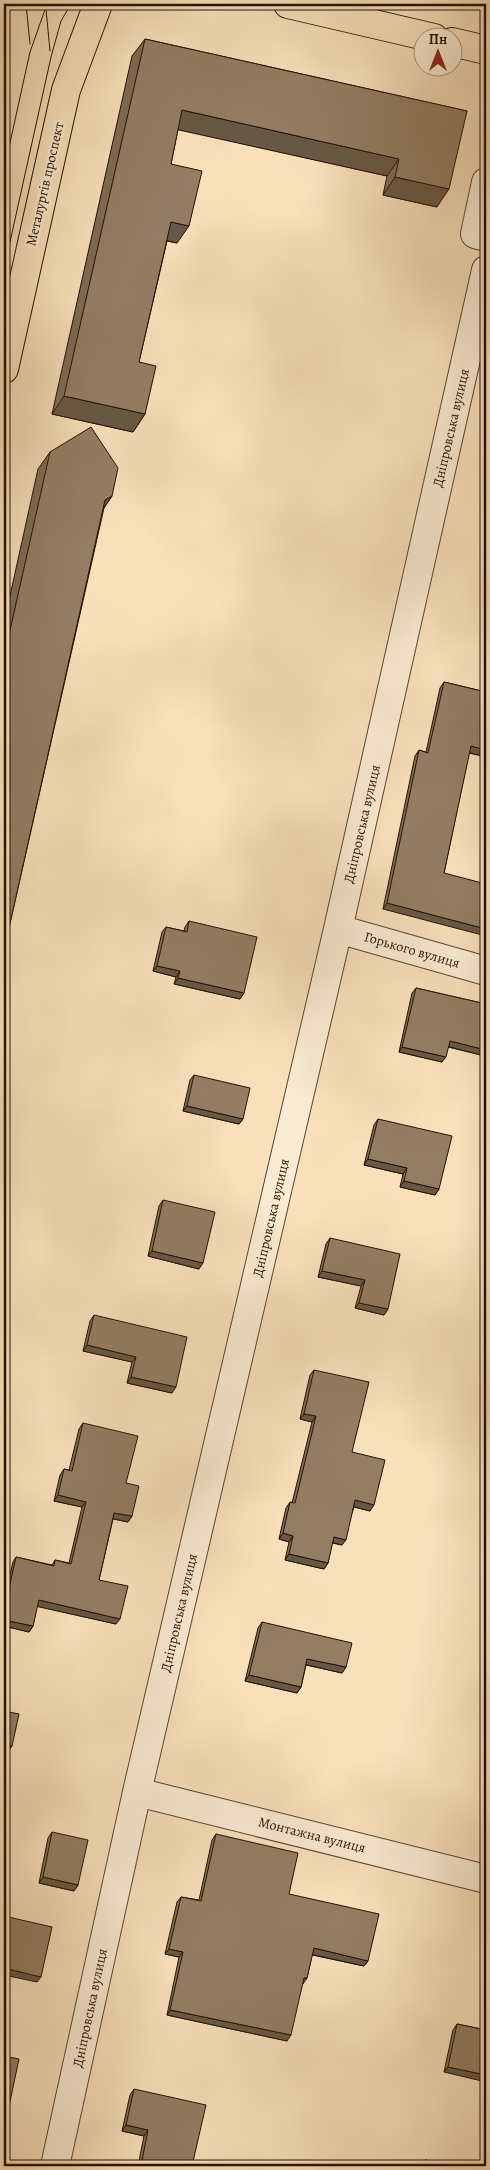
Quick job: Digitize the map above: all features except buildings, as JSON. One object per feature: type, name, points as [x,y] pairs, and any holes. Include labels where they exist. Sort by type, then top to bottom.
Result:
[{"type":"main road","name":"Металургів проспект","points":[[4,369],[66,90],[98,4]]},
{"type":"main road","points":[[288,4],[412,33]]},
{"type":"main road","points":[[462,44],[486,50]]},
{"type":"street","points":[[486,182],[475,234],[486,237]]},
{"type":"street","name":"Дніпровська вулиця","points":[[55,2166],[137,1792],[338,930],[486,270]]},
{"type":"street","name":"Горького вулиця","points":[[338,930],[486,971]]},
{"type":"street","name":"Монтажна вулиця","points":[[137,1792],[486,1879]]},
{"type":"tram line","points":[[26,4],[30,44]]},
{"type":"tram line","points":[[4,170],[30,52],[47,4]]},
{"type":"tram line","points":[[4,269],[51,57],[61,21],[71,4]]},
{"type":"tram line","points":[[461,4],[486,10]]},
{"type":"tram line","points":[[46,9],[50,51]]}]
